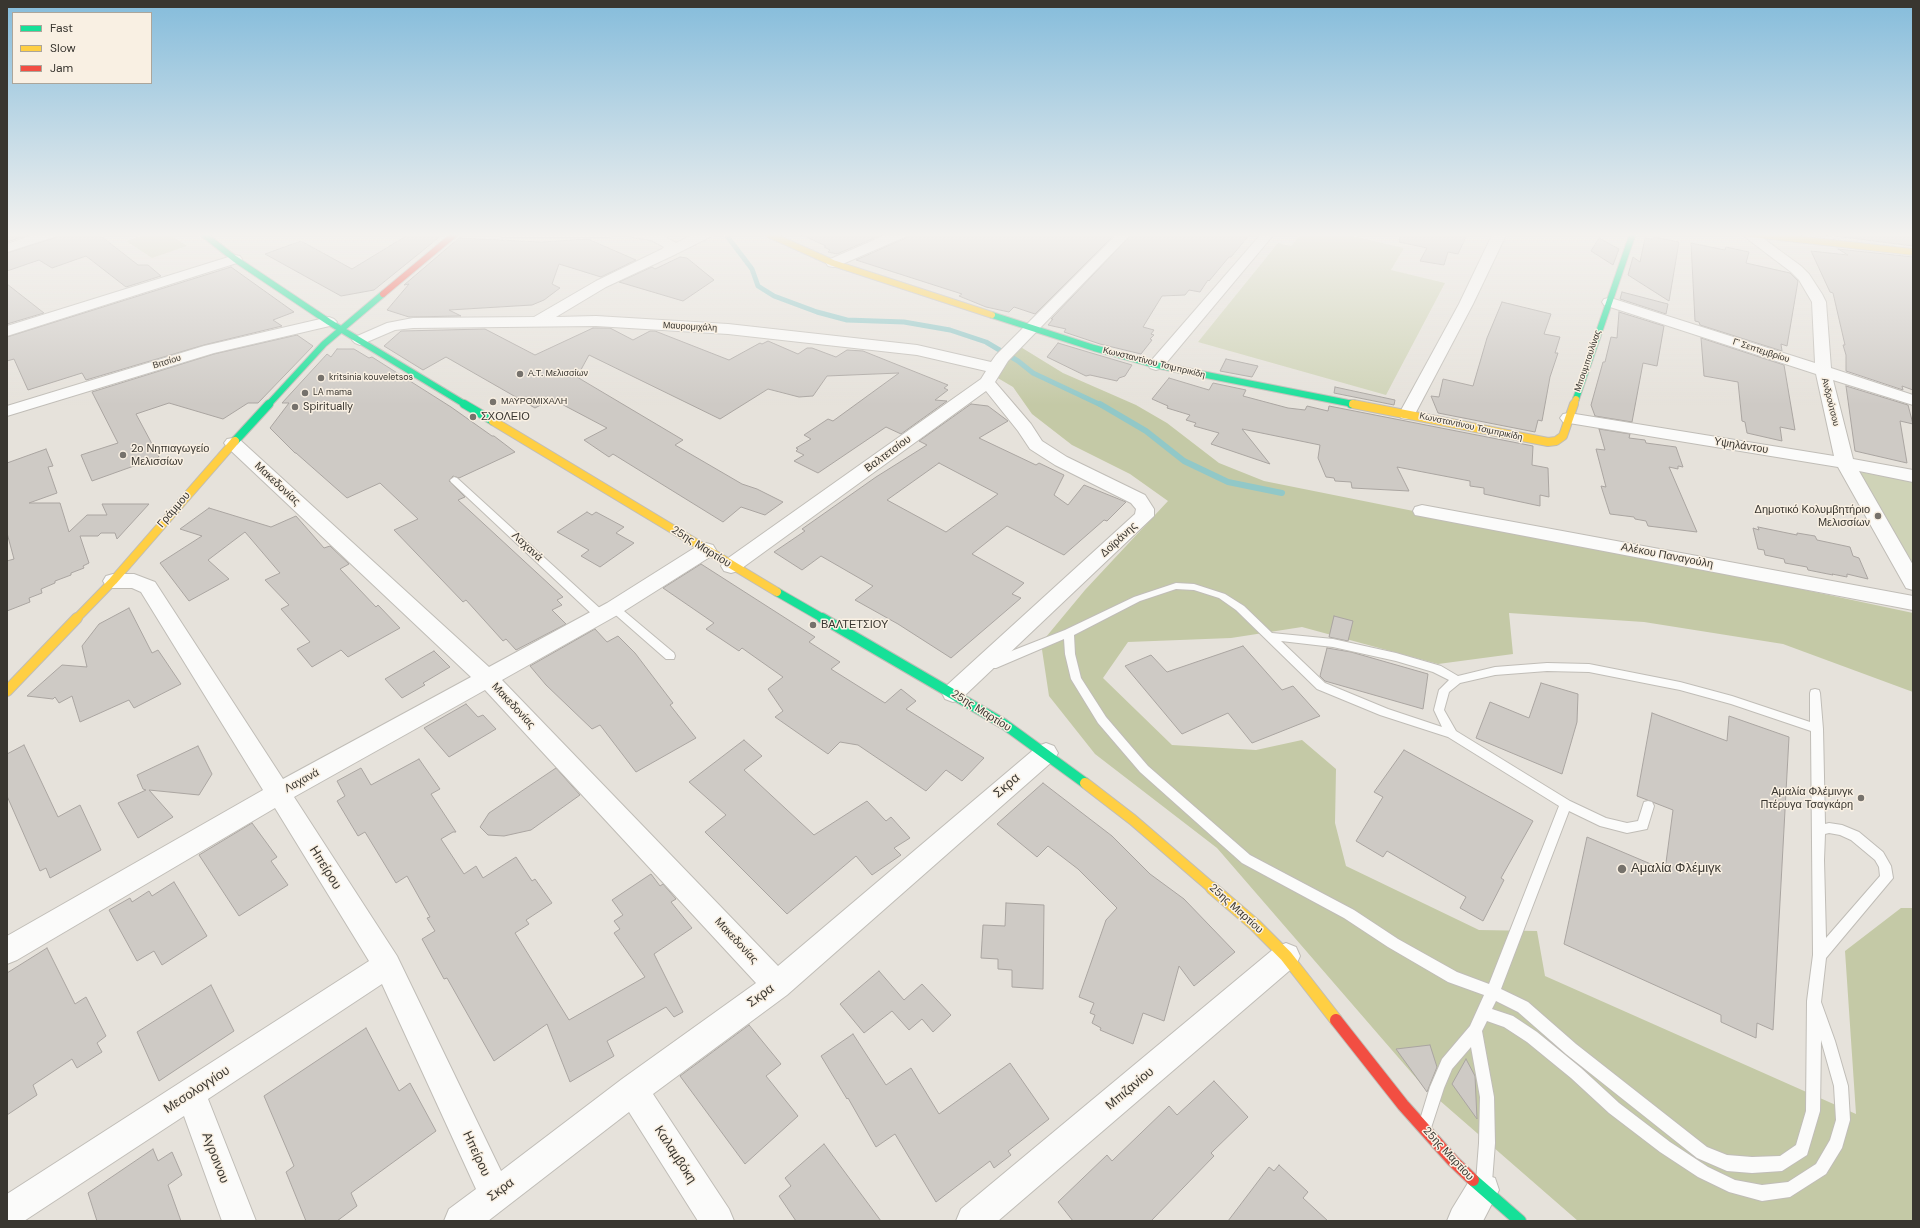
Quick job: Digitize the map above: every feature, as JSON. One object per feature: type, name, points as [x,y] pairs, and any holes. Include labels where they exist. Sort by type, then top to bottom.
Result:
[{"type":"street","points":[[7,331],[136,290]]},
{"type":"street","name":"25ης Μαρτίου","points":[[284,290],[360,340],[731,566],[953,693],[1004,724],[1046,753],[1139,825],[1255,925],[1286,956],[1403,1105],[1453,1161],[1483,1190],[1520,1221]]},
{"type":"street","name":"Γράμμου","points":[[7,691],[113,580],[233,443],[329,319],[372,303],[387,290]]},
{"type":"street","points":[[538,321],[590,290]]},
{"type":"street","name":"Κωνσταντίνου Τσιμπρικίδη","points":[[916,290],[1094,348],[1156,365],[1407,414],[1539,442],[1556,441]]},
{"type":"street","name":"Βαλτετσίου","points":[[731,566],[995,369],[1032,328],[1069,290]]},
{"type":"street","points":[[1156,365],[1220,290]]},
{"type":"street","points":[[1407,414],[1473,290]]},
{"type":"street","name":"Μπουμπουλίνας","points":[[1556,441],[1563,436],[1613,290]]},
{"type":"street","name":"Ανδρούτσου","points":[[1812,290],[1819,302],[1822,372],[1845,463],[1913,583]]},
{"type":"street","name":"Γ' Σεπτεμβρίου","points":[[1609,302],[1822,372],[1913,400]]},
{"type":"street","points":[[351,310],[372,303]]},
{"type":"street","name":"Βιτσίου","points":[[7,411],[216,347],[329,319]]},
{"type":"street","name":"Μαυρομιχάλη","points":[[360,340],[383,329],[403,324],[596,321],[736,330],[917,350],[995,369]]},
{"type":"street","name":"Δοϊράνης","points":[[953,693],[1144,516],[1145,509],[1138,499],[1054,458],[1036,445],[1025,428],[995,369]]},
{"type":"street","name":"Υψηλάντου","points":[[1569,418],[1845,463],[1913,476]]},
{"type":"street","name":"Μακεδονίας","points":[[233,443],[487,678],[777,984]]},
{"type":"street","name":"Αλέκου Παναγούλη","points":[[1422,511],[1578,539],[1913,603]]},
{"type":"street","name":"Λαχανά","points":[[7,951],[278,794],[607,611],[706,550]]},
{"type":"street","name":"Ηπείρου","points":[[113,580],[134,582],[148,587],[387,965],[495,1194]]},
{"type":"street","name":"Σκρα","points":[[461,1221],[777,984],[1046,753]]},
{"type":"street","name":"Μπιζανίου","points":[[973,1221],[1286,956]]},
{"type":"street","name":"Μεσολογγίου","points":[[7,1213],[387,965]]},
{"type":"street","name":"Καλαμβόκη","points":[[634,1090],[717,1221]]},
{"type":"street","name":"Αγροινου","points":[[191,1094],[239,1221]]},
{"type":"street","points":[[1464,1221],[1483,1190]]},
{"type":"lane","name":"Λαχανά","points":[[454,480],[607,611],[670,656]]},
{"type":"lane","points":[[977,672],[1008,656],[1069,633],[1137,599],[1176,586],[1194,588],[1222,596],[1240,608],[1321,686],[1340,696],[1452,734],[1566,804],[1604,822],[1627,828],[1643,825],[1648,806]]},
{"type":"lane","points":[[1069,633],[1070,654],[1076,680],[1102,720],[1144,769],[1246,859],[1349,914],[1393,943],[1453,977],[1493,992],[1523,1007],[1571,1049],[1702,1153],[1727,1162],[1752,1165],[1782,1164],[1802,1150],[1813,1111],[1814,1001],[1820,955],[1818,860],[1819,831],[1815,693]]},
{"type":"lane","points":[[1269,636],[1333,643],[1396,657],[1437,669],[1457,680]]},
{"type":"lane","points":[[1452,734],[1439,710],[1444,690],[1457,680],[1495,671],[1547,667],[1589,668],[1688,688],[1732,700],[1817,729]]},
{"type":"lane","points":[[1424,1128],[1437,1087],[1447,1064],[1475,1031],[1493,992],[1566,804]]},
{"type":"lane","points":[[1819,831],[1829,828],[1842,830],[1855,836],[1879,856],[1885,866],[1887,878],[1820,955]]},
{"type":"lane","points":[[1483,1013],[1508,1021],[1532,1037],[1576,1073],[1614,1108],[1703,1172],[1734,1187],[1762,1193],[1790,1189],[1821,1169],[1838,1143],[1843,1120],[1841,1086],[1828,1041],[1814,1001]]},
{"type":"lane","points":[[1475,1031],[1487,1097],[1487,1143],[1483,1190]]},
{"type":"green space","points":[[1240,290],[1441,290],[1386,395],[1198,342]]},
{"type":"green space","points":[[1019,346],[1063,373],[1136,405],[1167,423],[1219,463],[1264,481],[1782,585],[1913,613],[1913,692],[1783,644],[1644,622],[1509,613],[1513,654],[1438,664],[1302,627],[1231,638],[1128,642],[1103,678],[1172,745],[1256,750],[1302,740],[1336,769],[1335,823],[1346,866],[1479,930],[1537,931],[1545,976],[1856,1114],[1845,951],[1901,908],[1913,908],[1913,1221],[1578,1221],[1423,1086],[1217,848],[1095,754],[1049,696],[1041,643],[1085,590],[1168,501],[1130,474],[1072,445],[1032,414],[1013,387],[996,377],[1006,360]]},
{"type":"green space","points":[[1855,471],[1913,482],[1913,563],[1854,473]]},
{"type":"building","points":[[7,290],[15,290],[44,313],[7,324]]},
{"type":"building","points":[[156,290],[264,290],[294,312],[273,320],[282,326],[204,345],[86,380],[82,373],[28,390],[14,359],[7,361],[7,337]]},
{"type":"building","points":[[331,290],[372,290],[341,296]]},
{"type":"building","points":[[404,290],[557,290],[544,300],[532,305],[449,310],[461,316],[409,317],[387,310]]},
{"type":"building","points":[[647,290],[699,290],[683,301]]},
{"type":"building","points":[[950,290],[1059,290],[1035,314],[1014,307],[1009,312],[986,307],[959,296],[962,294]]},
{"type":"building","points":[[1078,290],[1189,290],[1185,295],[1162,296],[1143,327],[1154,330],[1151,334],[1154,335],[1141,354],[1100,344],[1064,332],[1066,329],[1048,325],[1053,319],[1051,319]]},
{"type":"building","points":[[1652,290],[1671,290],[1669,301]]},
{"type":"building","points":[[1693,290],[1796,290],[1787,346],[1781,344],[1782,351],[1700,325],[1699,322],[1695,321]]},
{"type":"building","points":[[1829,290],[1913,290],[1913,390],[1902,386],[1903,390],[1846,371],[1846,355],[1843,345],[1845,345],[1833,293]]},
{"type":"building","points":[[1622,292],[1668,304],[1666,314],[1620,299]]},
{"type":"building","points":[[1502,302],[1551,314],[1544,334],[1560,337],[1555,353],[1558,353],[1550,377],[1542,421],[1538,420],[1535,432],[1438,413],[1431,396],[1439,397],[1443,379],[1473,386],[1487,338]]},
{"type":"building","points":[[1619,312],[1664,326],[1657,366],[1643,363],[1632,422],[1595,416],[1591,405],[1603,362],[1605,362],[1611,337],[1617,338]]},
{"type":"building","points":[[593,328],[610,328],[633,340],[650,331],[655,331],[729,360],[760,343],[762,344],[768,341],[798,354],[807,348],[812,348],[836,357],[847,350],[863,351],[948,385],[944,388],[948,390],[935,400],[947,401],[901,434],[886,427],[818,473],[794,461],[804,455],[796,451],[798,449],[796,448],[811,439],[804,435],[828,419],[833,421],[899,373],[827,376],[813,396],[799,397],[768,389],[720,419],[589,355],[577,377],[683,440],[675,445],[742,484],[757,489],[783,502],[765,515],[741,507],[723,522],[613,454],[609,457],[584,440],[607,428],[552,399],[535,408],[446,357],[423,370],[384,346],[401,331],[485,329],[535,355]]},
{"type":"building","points":[[297,335],[313,346],[258,403],[248,403],[223,419],[169,403],[136,414],[159,457],[92,481],[81,455],[118,443],[92,392],[214,354]]},
{"type":"building","points":[[1701,338],[1784,365],[1795,430],[1780,427],[1782,441],[1747,433],[1745,422],[1742,421],[1738,382],[1704,376]]},
{"type":"building","points":[[1058,343],[1132,365],[1125,376],[1119,378],[1117,381],[1090,375],[1086,376],[1047,357]]},
{"type":"building","points":[[337,349],[354,349],[369,358],[372,357],[451,407],[515,452],[459,478],[453,476],[449,481],[465,497],[458,500],[563,597],[557,600],[562,605],[552,610],[566,624],[516,650],[506,639],[503,641],[466,600],[463,602],[394,530],[418,519],[380,483],[347,498],[295,453],[270,428],[289,403],[282,403],[327,354],[331,357]]},
{"type":"building","points":[[1226,359],[1258,366],[1252,377],[1220,371]]},
{"type":"building","points":[[1169,378],[1209,390],[1213,383],[1246,390],[1243,396],[1288,408],[1305,410],[1307,406],[1328,411],[1329,406],[1533,446],[1532,465],[1548,468],[1549,497],[1540,495],[1540,506],[1484,494],[1484,488],[1470,486],[1470,481],[1397,467],[1409,491],[1352,488],[1351,482],[1335,481],[1334,478],[1326,477],[1318,458],[1320,445],[1242,429],[1270,464],[1211,444],[1219,433],[1194,426],[1196,423],[1186,420],[1190,415],[1167,408],[1168,406],[1152,399]]},
{"type":"building","points":[[1846,386],[1908,405],[1913,424],[1900,421],[1907,463],[1855,451]]},
{"type":"building","points":[[1335,387],[1395,400],[1394,405],[1334,393]]},
{"type":"building","points":[[971,404],[988,406],[1008,421],[979,438],[1036,465],[1039,463],[1064,475],[1054,495],[1068,505],[1084,485],[1126,502],[1107,521],[1104,520],[1064,555],[1007,526],[972,554],[1024,583],[1012,594],[1021,598],[951,658],[898,624],[855,600],[873,586],[821,556],[802,570],[774,552],[805,531],[802,529],[876,477],[927,445],[919,441]],"holes":[[[939,463],[998,494],[946,532],[887,500]]]},
{"type":"building","points":[[1599,429],[1630,434],[1629,438],[1645,440],[1646,443],[1676,447],[1683,467],[1678,466],[1678,469],[1669,467],[1697,532],[1648,526],[1646,521],[1635,519],[1634,517],[1610,514],[1601,486],[1606,487],[1596,449],[1605,450]]},
{"type":"building","points":[[46,449],[53,466],[48,467],[57,493],[29,503],[60,503],[69,532],[87,515],[107,515],[102,504],[149,504],[117,539],[115,533],[101,533],[98,536],[80,536],[89,563],[83,566],[84,568],[71,573],[71,575],[55,581],[55,583],[41,589],[42,593],[29,598],[30,602],[7,611],[7,561],[14,559],[7,533],[7,463]]},
{"type":"building","points":[[209,508],[271,527],[296,516],[324,548],[330,546],[349,564],[340,569],[376,607],[378,605],[400,628],[348,657],[341,650],[312,667],[297,649],[310,642],[281,609],[289,605],[265,580],[280,573],[245,532],[208,560],[229,579],[189,601],[160,563],[202,536],[180,529]]},
{"type":"building","points":[[587,512],[592,515],[596,512],[624,527],[616,533],[634,543],[600,567],[581,556],[589,550],[557,532]]},
{"type":"building","points":[[1758,527],[1797,535],[1797,533],[1815,536],[1817,540],[1850,547],[1853,556],[1859,558],[1868,579],[1847,574],[1847,577],[1808,570],[1807,567],[1785,563],[1784,559],[1765,555],[1764,550],[1758,549],[1753,528],[1759,530]]},
{"type":"building","points":[[701,564],[815,637],[809,642],[840,662],[831,669],[885,703],[901,689],[916,701],[906,709],[984,758],[962,781],[946,770],[926,791],[858,745],[840,742],[828,754],[775,717],[783,711],[768,689],[783,677],[742,648],[739,651],[706,629],[714,623],[663,588]]},
{"type":"building","points":[[129,608],[152,653],[158,650],[181,684],[134,708],[129,700],[80,722],[72,696],[59,703],[55,697],[53,699],[27,696],[62,665],[87,667],[82,646],[99,624]]},
{"type":"building","points":[[1334,616],[1353,621],[1348,641],[1329,637]]},
{"type":"building","points":[[595,629],[607,642],[618,636],[635,653],[673,703],[670,705],[696,738],[636,772],[600,725],[592,729],[546,685],[530,666]]},
{"type":"building","points":[[1243,646],[1282,690],[1293,686],[1320,716],[1252,743],[1228,713],[1182,734],[1125,666],[1151,655],[1167,672]]},
{"type":"building","points":[[1327,648],[1351,652],[1428,674],[1423,709],[1325,681],[1320,676]]},
{"type":"building","points":[[434,651],[450,667],[423,683],[425,685],[402,698],[385,679]]},
{"type":"building","points":[[1541,683],[1578,694],[1577,722],[1562,774],[1476,738],[1490,702],[1529,718]]},
{"type":"building","points":[[466,704],[478,717],[483,715],[496,729],[449,757],[424,728]]},
{"type":"building","name":"Αμαλία Φλέμιγκ","points":[[1652,713],[1727,741],[1729,716],[1789,737],[1773,1030],[1757,1023],[1756,1038],[1721,1022],[1721,1015],[1564,944],[1587,837],[1665,870],[1673,810],[1637,796]]},
{"type":"building","points":[[744,740],[762,756],[744,770],[814,835],[867,801],[886,821],[891,817],[910,838],[894,848],[901,855],[872,875],[856,856],[787,914],[705,832],[726,815],[689,782]]},
{"type":"building","points":[[24,745],[58,817],[80,805],[101,850],[50,878],[46,868],[40,871],[7,796],[7,754]]},
{"type":"building","points":[[198,746],[212,774],[199,795],[149,790],[173,817],[138,838],[118,803],[146,790],[143,789],[137,775]]},
{"type":"building","points":[[1404,750],[1533,821],[1501,878],[1504,880],[1483,921],[1460,908],[1466,897],[1387,851],[1383,857],[1356,841],[1383,797],[1374,792]]},
{"type":"building","points":[[419,759],[440,789],[431,794],[456,832],[453,832],[441,839],[464,874],[476,866],[483,878],[516,857],[532,881],[535,879],[552,903],[526,920],[529,924],[515,933],[569,1020],[645,977],[614,933],[620,929],[614,921],[623,915],[612,900],[651,874],[660,886],[663,884],[676,899],[671,902],[692,928],[654,954],[683,1012],[674,1017],[666,1007],[607,1041],[614,1056],[570,1082],[547,1024],[494,1061],[447,978],[444,979],[422,939],[435,931],[427,918],[430,917],[407,876],[396,883],[365,832],[358,836],[337,801],[345,796],[337,781],[361,768],[371,785]]},
{"type":"building","points":[[556,768],[580,795],[531,830],[504,836],[488,835],[480,827],[489,813]]},
{"type":"building","points":[[1043,783],[1112,836],[1150,874],[1184,899],[1235,952],[1194,986],[1179,966],[1164,1021],[1143,1013],[1133,1044],[1100,1030],[1101,1028],[1092,1023],[1095,1015],[1090,1013],[1094,1003],[1079,997],[1106,920],[1117,908],[1078,869],[1048,846],[1037,857],[997,824]]},
{"type":"building","points":[[252,823],[277,857],[271,861],[288,885],[239,916],[199,855]]},
{"type":"building","points":[[174,882],[207,936],[162,965],[154,951],[137,961],[109,910],[130,898],[132,902],[149,891],[152,896]]},
{"type":"building","points":[[1006,903],[1044,905],[1043,989],[1012,987],[1012,970],[998,969],[998,959],[981,958],[983,925],[1005,926]]},
{"type":"building","points":[[47,948],[75,1004],[86,997],[106,1036],[97,1043],[102,1052],[77,1068],[72,1059],[33,1085],[37,1095],[7,1115],[7,973]]},
{"type":"building","points":[[879,971],[904,1000],[922,984],[951,1015],[933,1032],[922,1019],[909,1030],[892,1011],[864,1033],[840,1004]]},
{"type":"building","points":[[211,985],[234,1031],[159,1081],[137,1032]]},
{"type":"building","points":[[749,1025],[781,1064],[766,1076],[798,1116],[745,1164],[680,1076]]},
{"type":"building","points":[[366,1028],[399,1091],[410,1083],[436,1131],[351,1193],[357,1206],[337,1221],[306,1221],[286,1172],[294,1166],[264,1096]]},
{"type":"building","points":[[853,1034],[886,1085],[911,1068],[939,1114],[1010,1063],[1049,1119],[1008,1151],[1011,1155],[994,1168],[990,1161],[936,1202],[895,1134],[876,1147],[848,1098],[847,1099],[821,1056]]},
{"type":"building","points":[[1430,1045],[1437,1067],[1427,1092],[1396,1049]]},
{"type":"building","points":[[1466,1059],[1475,1076],[1477,1119],[1452,1084]]},
{"type":"building","points":[[1214,1081],[1248,1117],[1211,1153],[1214,1156],[1151,1221],[1073,1221],[1058,1202],[1107,1155],[1112,1161],[1169,1106],[1177,1115]]},
{"type":"building","points":[[824,1144],[881,1221],[796,1221],[779,1196],[791,1186],[785,1178]]},
{"type":"building","points":[[153,1149],[158,1161],[172,1152],[182,1175],[168,1185],[181,1221],[97,1221],[88,1193]]},
{"type":"building","points":[[1279,1165],[1308,1192],[1303,1198],[1328,1221],[1228,1221],[1269,1167],[1274,1171]]},
{"type":"waterway","points":[[765,290],[774,296],[817,312],[847,320],[904,322],[950,330],[986,342],[1018,361],[1033,373],[1101,405]]},
{"type":"waterway","points":[[1100,404],[1146,431],[1184,461],[1228,482],[1282,493]]},
{"type":"traffic: fast","points":[[282,290],[329,322],[493,421]]},
{"type":"traffic: fast","points":[[1576,399],[1613,290]]},
{"type":"traffic: fast","points":[[235,441],[324,344],[383,294]]},
{"type":"traffic: fast","points":[[992,315],[1094,348],[1156,365],[1353,404]]},
{"type":"traffic: fast","points":[[777,592],[1004,724],[1085,783]]},
{"type":"traffic: fast","points":[[1473,1180],[1520,1221]]},
{"type":"traffic: slow","points":[[916,290],[992,315]]},
{"type":"traffic: slow","points":[[1353,404],[1548,442],[1556,441],[1563,436],[1576,399]]},
{"type":"traffic: slow","points":[[493,421],[777,592]]},
{"type":"traffic: slow","points":[[7,691],[113,581],[235,441]]},
{"type":"traffic: slow","points":[[1085,783],[1133,820],[1255,925],[1286,956],[1336,1020]]},
{"type":"traffic: jam","points":[[383,294],[387,290]]},
{"type":"traffic: jam","points":[[1336,1020],[1403,1105],[1453,1161],[1473,1180]]},
{"type":"place","name":"Α.Τ. Μελισσίων","points":[[520,374]]},
{"type":"place","name":"kritsinia kouveletsos","points":[[321,378]]},
{"type":"place","name":"LA mama","points":[[305,393]]},
{"type":"place","name":"ΜΑΥΡΟΜΙΧΑΛΗ","points":[[493,402]]},
{"type":"place","name":"Spiritually","points":[[295,407]]},
{"type":"place","name":"ΣΧΟΛΕΙΟ","points":[[473,417]]},
{"type":"place","name":"2ο Νηπιαγωγείο Μελισσίων","points":[[123,455]]},
{"type":"place","name":"Δημοτικό Κολυμβητήριο Μελισσίων","points":[[1878,516]]},
{"type":"place","name":"ΒΑΛΤΕΤΣΙΟΥ","points":[[813,625]]},
{"type":"place","name":"Αμαλία Φλέμινγκ Πτέρυγα Τσαγκάρη","points":[[1861,798]]},
{"type":"place","name":"Αμαλία Φλέμιγκ","points":[[1622,869]]}]
